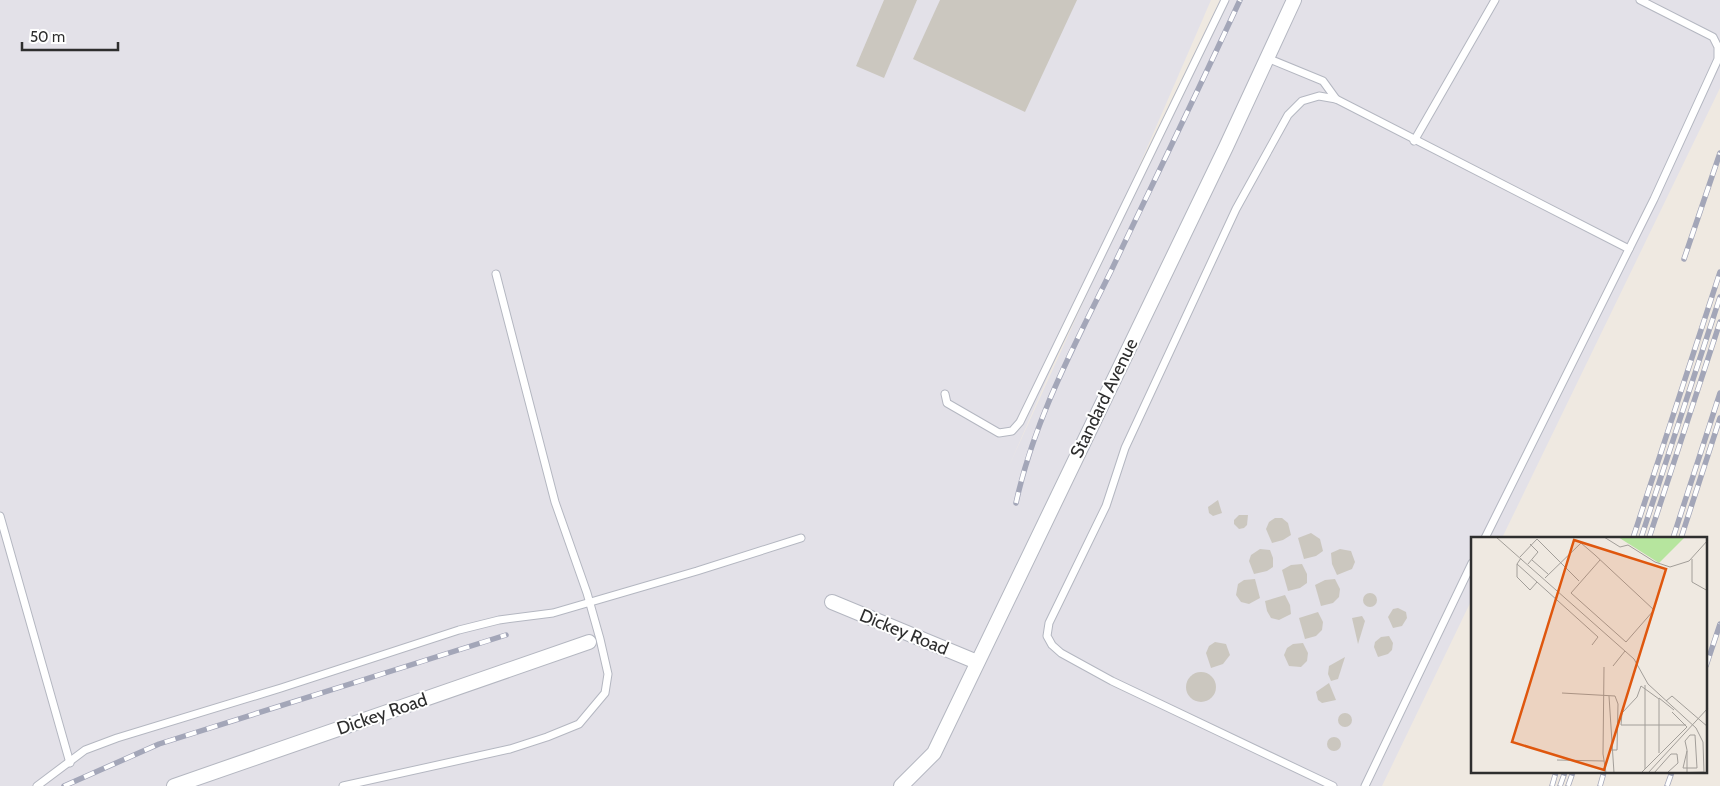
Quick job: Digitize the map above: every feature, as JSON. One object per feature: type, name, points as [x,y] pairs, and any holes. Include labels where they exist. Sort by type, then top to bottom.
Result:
[{"type":"street","name":"Standard Avenue","points":[[901,786],[934,753],[1294,0]]},
{"type":"street","name":"Dickey Road","points":[[832,602],[977,662]]},
{"type":"street","name":"Dickey Road","points":[[174,786],[589,642]]},
{"type":"lane","points":[[945,394],[947,403],[999,433],[1012,431],[1020,422],[1225,0]]},
{"type":"lane","points":[[1414,141],[1495,0]]},
{"type":"lane","points":[[1485,537],[1629,249],[1718,59],[1718,47],[1713,36],[1640,0]]},
{"type":"lane","points":[[1267,58],[1322,81],[1336,100]]},
{"type":"lane","points":[[1334,786],[1112,681],[1061,653],[1052,645],[1047,636],[1049,623],[1106,506],[1125,448],[1236,209],[1288,115],[1302,101],[1319,96],[1336,100],[1629,249]]},
{"type":"lane","points":[[343,786],[510,749],[579,724],[605,694],[608,674],[590,602],[555,502],[496,274]]},
{"type":"lane","points":[[0,516],[70,763]]},
{"type":"lane","points":[[37,786],[85,750],[117,738],[282,688],[459,630],[498,620],[553,613],[801,538]]},
{"type":"lane","points":[[1365,786],[1471,565]]},
{"type":"shaded area","points":[[0,0],[1211,0],[1010,464],[1220,0],[1720,0],[1720,88],[1502,537],[1471,537],[1471,601],[1382,786],[0,786]]},
{"type":"building","points":[[884,0],[917,0],[884,78],[856,66]]},
{"type":"building","points":[[940,0],[1077,0],[1025,112],[913,59]]},
{"type":"building","points":[[1218,500],[1222,513],[1213,516],[1209,513],[1208,507]]},
{"type":"building","points":[[1239,515],[1248,515],[1247,525],[1239,529],[1234,524],[1234,520]]},
{"type":"building","points":[[1275,518],[1282,518],[1288,523],[1291,535],[1283,540],[1272,543],[1266,529],[1269,522]]},
{"type":"building","points":[[1311,533],[1320,539],[1323,551],[1316,556],[1304,559],[1298,538]]},
{"type":"building","points":[[1260,549],[1270,550],[1273,558],[1273,567],[1267,571],[1254,574],[1249,561],[1251,555]]},
{"type":"building","points":[[1340,549],[1351,551],[1355,562],[1352,569],[1337,575],[1332,564],[1331,553]]},
{"type":"building","points":[[1302,564],[1307,574],[1307,583],[1300,588],[1288,591],[1282,570],[1291,565]]},
{"type":"building","points":[[1255,579],[1260,598],[1249,604],[1241,602],[1236,595],[1238,584],[1244,580]]},
{"type":"building","points":[[1335,579],[1340,589],[1339,597],[1333,603],[1321,606],[1315,585],[1325,580]]},
{"type":"building","points":[[1370,593],[1375,595],[1377,600],[1375,605],[1370,607],[1365,605],[1363,600],[1365,595]]},
{"type":"building","points":[[1285,595],[1290,605],[1291,614],[1279,620],[1271,618],[1265,601]]},
{"type":"building","points":[[1398,608],[1406,612],[1407,618],[1402,626],[1393,628],[1388,617],[1393,609]]},
{"type":"building","points":[[1318,612],[1323,622],[1322,630],[1316,636],[1305,639],[1299,618]]},
{"type":"building","points":[[1362,616],[1365,621],[1358,644],[1352,618]]},
{"type":"building","points":[[1389,636],[1393,643],[1392,650],[1388,654],[1378,657],[1374,647],[1375,642],[1381,637]]},
{"type":"building","points":[[1215,642],[1226,644],[1230,655],[1223,664],[1211,668],[1206,653],[1209,646]]},
{"type":"building","points":[[1303,643],[1308,653],[1307,661],[1301,667],[1289,666],[1284,655],[1287,648],[1293,644]]},
{"type":"building","points":[[1345,657],[1338,679],[1331,681],[1328,674],[1329,666]]},
{"type":"building","points":[[1201,672],[1212,676],[1216,687],[1212,698],[1201,702],[1190,698],[1186,687],[1190,676]]},
{"type":"building","points":[[1329,683],[1336,700],[1322,703],[1318,700],[1316,692]]},
{"type":"building","points":[[1345,713],[1350,715],[1352,720],[1350,725],[1345,727],[1340,725],[1338,720],[1340,715]]},
{"type":"building","points":[[1334,737],[1339,739],[1341,744],[1339,749],[1334,751],[1329,749],[1327,744],[1329,739]]},
{"type":"railway","points":[[1016,503],[1033,442],[1056,384],[1240,0]]},
{"type":"railway","points":[[1684,259],[1720,153]]},
{"type":"railway","points":[[1633,537],[1720,272]]},
{"type":"railway","points":[[1641,537],[1720,297]]},
{"type":"railway","points":[[1649,537],[1720,322]]},
{"type":"railway","points":[[1673,537],[1720,393]]},
{"type":"railway","points":[[1681,537],[1720,418]]},
{"type":"railway","points":[[1708,660],[1720,624]]},
{"type":"railway","points":[[64,786],[159,744],[506,635]]},
{"type":"railway","points":[[1552,786],[1555,774]]},
{"type":"railway","points":[[1560,786],[1564,774]]},
{"type":"railway","points":[[1568,786],[1572,774]]},
{"type":"railway","points":[[1600,786],[1603,774]]},
{"type":"railway","points":[[1667,786],[1671,774]]}]
